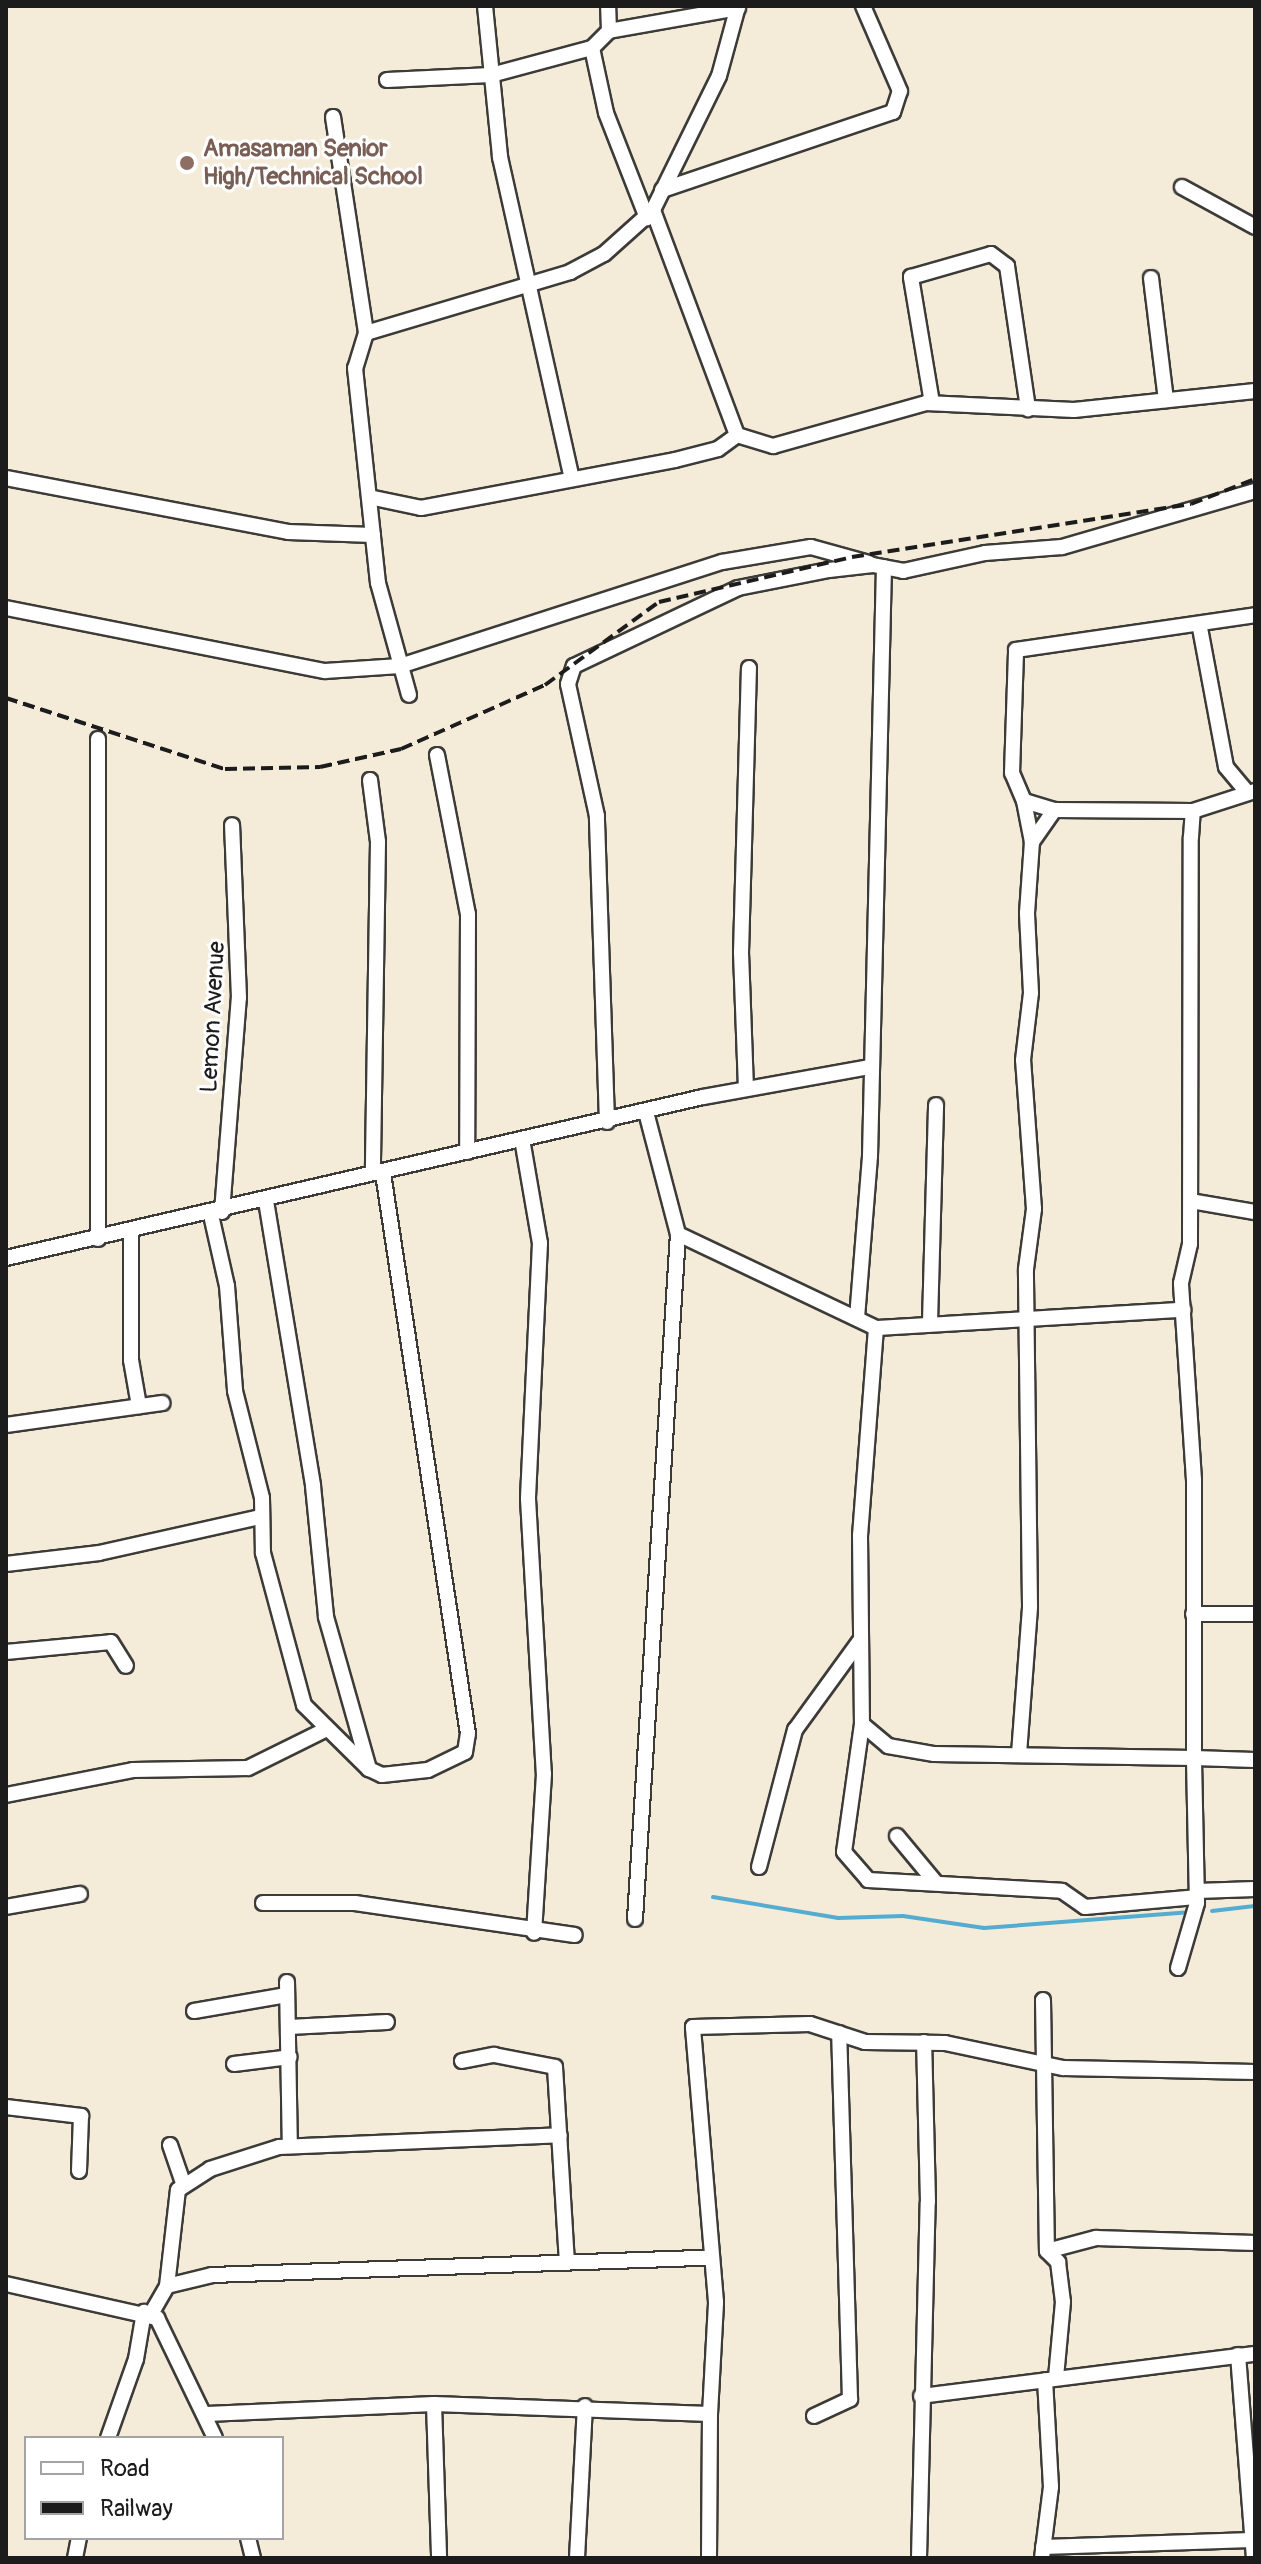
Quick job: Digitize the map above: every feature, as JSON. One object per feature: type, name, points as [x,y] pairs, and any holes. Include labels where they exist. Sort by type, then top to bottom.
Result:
[{"type":"street","points":[[485,6],[491,75],[528,279],[572,478]]},
{"type":"street","points":[[608,6],[609,31]]},
{"type":"street","points":[[662,190],[893,112],[900,91],[863,6]]},
{"type":"street","points":[[366,333],[528,279],[570,272],[650,214],[719,76],[738,7],[609,31],[592,48],[491,75],[387,80]]},
{"type":"street","points":[[592,48],[609,121],[650,214],[737,435]]},
{"type":"street","points":[[333,117],[366,333],[355,368],[373,535],[400,666],[409,695]]},
{"type":"street","points":[[1182,187],[1255,227]]},
{"type":"street","points":[[932,403],[911,277],[991,254],[1007,266],[1028,409]]},
{"type":"street","points":[[1151,278],[1166,400]]},
{"type":"street","points":[[737,435],[773,446],[932,403],[1028,409],[1255,391]]},
{"type":"street","points":[[369,497],[421,508],[675,460],[732,444],[737,435]]},
{"type":"street","points":[[6,478],[275,530],[373,535]]},
{"type":"street","points":[[607,1122],[597,816],[568,674],[621,640],[738,588],[878,566],[931,568],[985,553],[1062,547],[1255,491]]},
{"type":"street","points":[[6,608],[310,669],[400,666],[722,562],[811,547],[878,566]]},
{"type":"street","points":[[857,1318],[870,1067],[878,566]]},
{"type":"street","points":[[1019,1754],[1030,1606],[1031,1318],[1026,1269],[1034,1209],[1023,1060],[1032,842],[1024,801],[1012,773],[1016,650],[1131,630],[1200,628],[1255,615]]},
{"type":"street","points":[[1024,801],[1054,810],[1193,811],[1242,792],[1200,628]]},
{"type":"street","points":[[746,1089],[741,953],[749,668]]},
{"type":"street","points":[[98,739],[98,1239]]},
{"type":"street","points":[[437,755],[468,914],[467,1152]]},
{"type":"street","points":[[266,1201],[313,1486],[323,1602],[369,1769],[382,1775],[428,1770],[465,1752],[468,1734],[378,1173],[378,842],[370,780]]},
{"type":"street","points":[[1032,842],[1054,810]]},
{"type":"street","points":[[1178,1968],[1196,1894],[1192,1399],[1183,1310],[1191,1201],[1185,1106],[1193,811]]},
{"type":"street","name":"Lemon Avenue","points":[[232,825],[239,998],[216,1214],[260,1517],[294,1679],[325,1730],[369,1769]]},
{"type":"street","points":[[6,1258],[131,1235],[378,1173],[746,1089],[870,1067]]},
{"type":"street","points":[[930,1322],[936,1105]]},
{"type":"street","points":[[635,1919],[678,1234],[646,1112]]},
{"type":"street","points":[[522,1139],[540,1243],[528,1499],[544,1774],[534,1933]]},
{"type":"street","points":[[1191,1201],[1255,1212]]},
{"type":"street","points":[[678,1234],[876,1328],[930,1322],[1183,1310]]},
{"type":"street","points":[[131,1235],[131,1360],[139,1406]]},
{"type":"street","points":[[876,1328],[861,1491],[862,1724],[845,1839],[851,1869],[890,1885],[936,1883],[1062,1891],[1085,1907],[1255,1889]]},
{"type":"street","points":[[6,1425],[162,1403]]},
{"type":"street","points":[[6,1564],[99,1553],[260,1517]]},
{"type":"street","points":[[1193,1614],[1255,1614]]},
{"type":"street","points":[[759,1867],[795,1730],[861,1639]]},
{"type":"street","points":[[6,1652],[111,1642],[126,1666]]},
{"type":"street","points":[[862,1724],[888,1746],[912,1752],[1255,1760]]},
{"type":"street","points":[[6,1795],[133,1770],[248,1768],[325,1730]]},
{"type":"street","points":[[897,1836],[936,1883]]},
{"type":"street","points":[[6,1907],[80,1894]]},
{"type":"street","points":[[263,1903],[355,1903],[534,1933],[575,1935]]},
{"type":"street","points":[[194,2011],[287,1989],[290,2146]]},
{"type":"street","points":[[1043,2000],[1047,2251],[1058,2262],[1063,2302],[1050,2378],[1051,2487],[1042,2553],[1252,2540]]},
{"type":"street","points":[[289,2027],[387,2022]]},
{"type":"street","points":[[709,2558],[711,2258],[693,2027],[810,2024],[839,2033],[924,2042],[1046,2062],[1255,2072]]},
{"type":"street","points":[[814,2416],[850,2399],[839,2033]]},
{"type":"street","points":[[919,2558],[928,2202],[924,2042]]},
{"type":"street","points":[[462,2061],[494,2055],[551,2063],[560,2135],[567,2261]]},
{"type":"street","points":[[234,2064],[290,2057]]},
{"type":"street","points":[[6,2107],[81,2116],[79,2171]]},
{"type":"street","points":[[183,2182],[290,2146],[560,2135]]},
{"type":"street","points":[[109,2436],[136,2359],[147,2313],[167,2286],[170,2219],[183,2182],[170,2145]]},
{"type":"street","points":[[1047,2251],[1096,2238],[1255,2243]]},
{"type":"street","points":[[167,2286],[212,2275],[395,2273],[567,2261],[711,2258]]},
{"type":"street","points":[[6,2284],[147,2313],[207,2414],[214,2436]]},
{"type":"street","points":[[921,2396],[1255,2354]]},
{"type":"street","points":[[1238,2355],[1254,2558]]},
{"type":"street","points":[[207,2414],[434,2404],[585,2406],[710,2414]]},
{"type":"street","points":[[434,2404],[439,2558]]},
{"type":"street","points":[[577,2558],[585,2406]]},
{"type":"waterway","points":[[713,1897],[838,1918],[903,1916],[984,1928],[1191,1912]]},
{"type":"waterway","points":[[1212,1911],[1255,1906]]},
{"type":"railway","points":[[6,698],[225,769],[320,767],[401,749],[545,685],[659,602],[852,557],[1191,504],[1255,479]]},
{"type":"place","name":"Amasaman Senior High/Technical School","points":[[187,163]]}]
